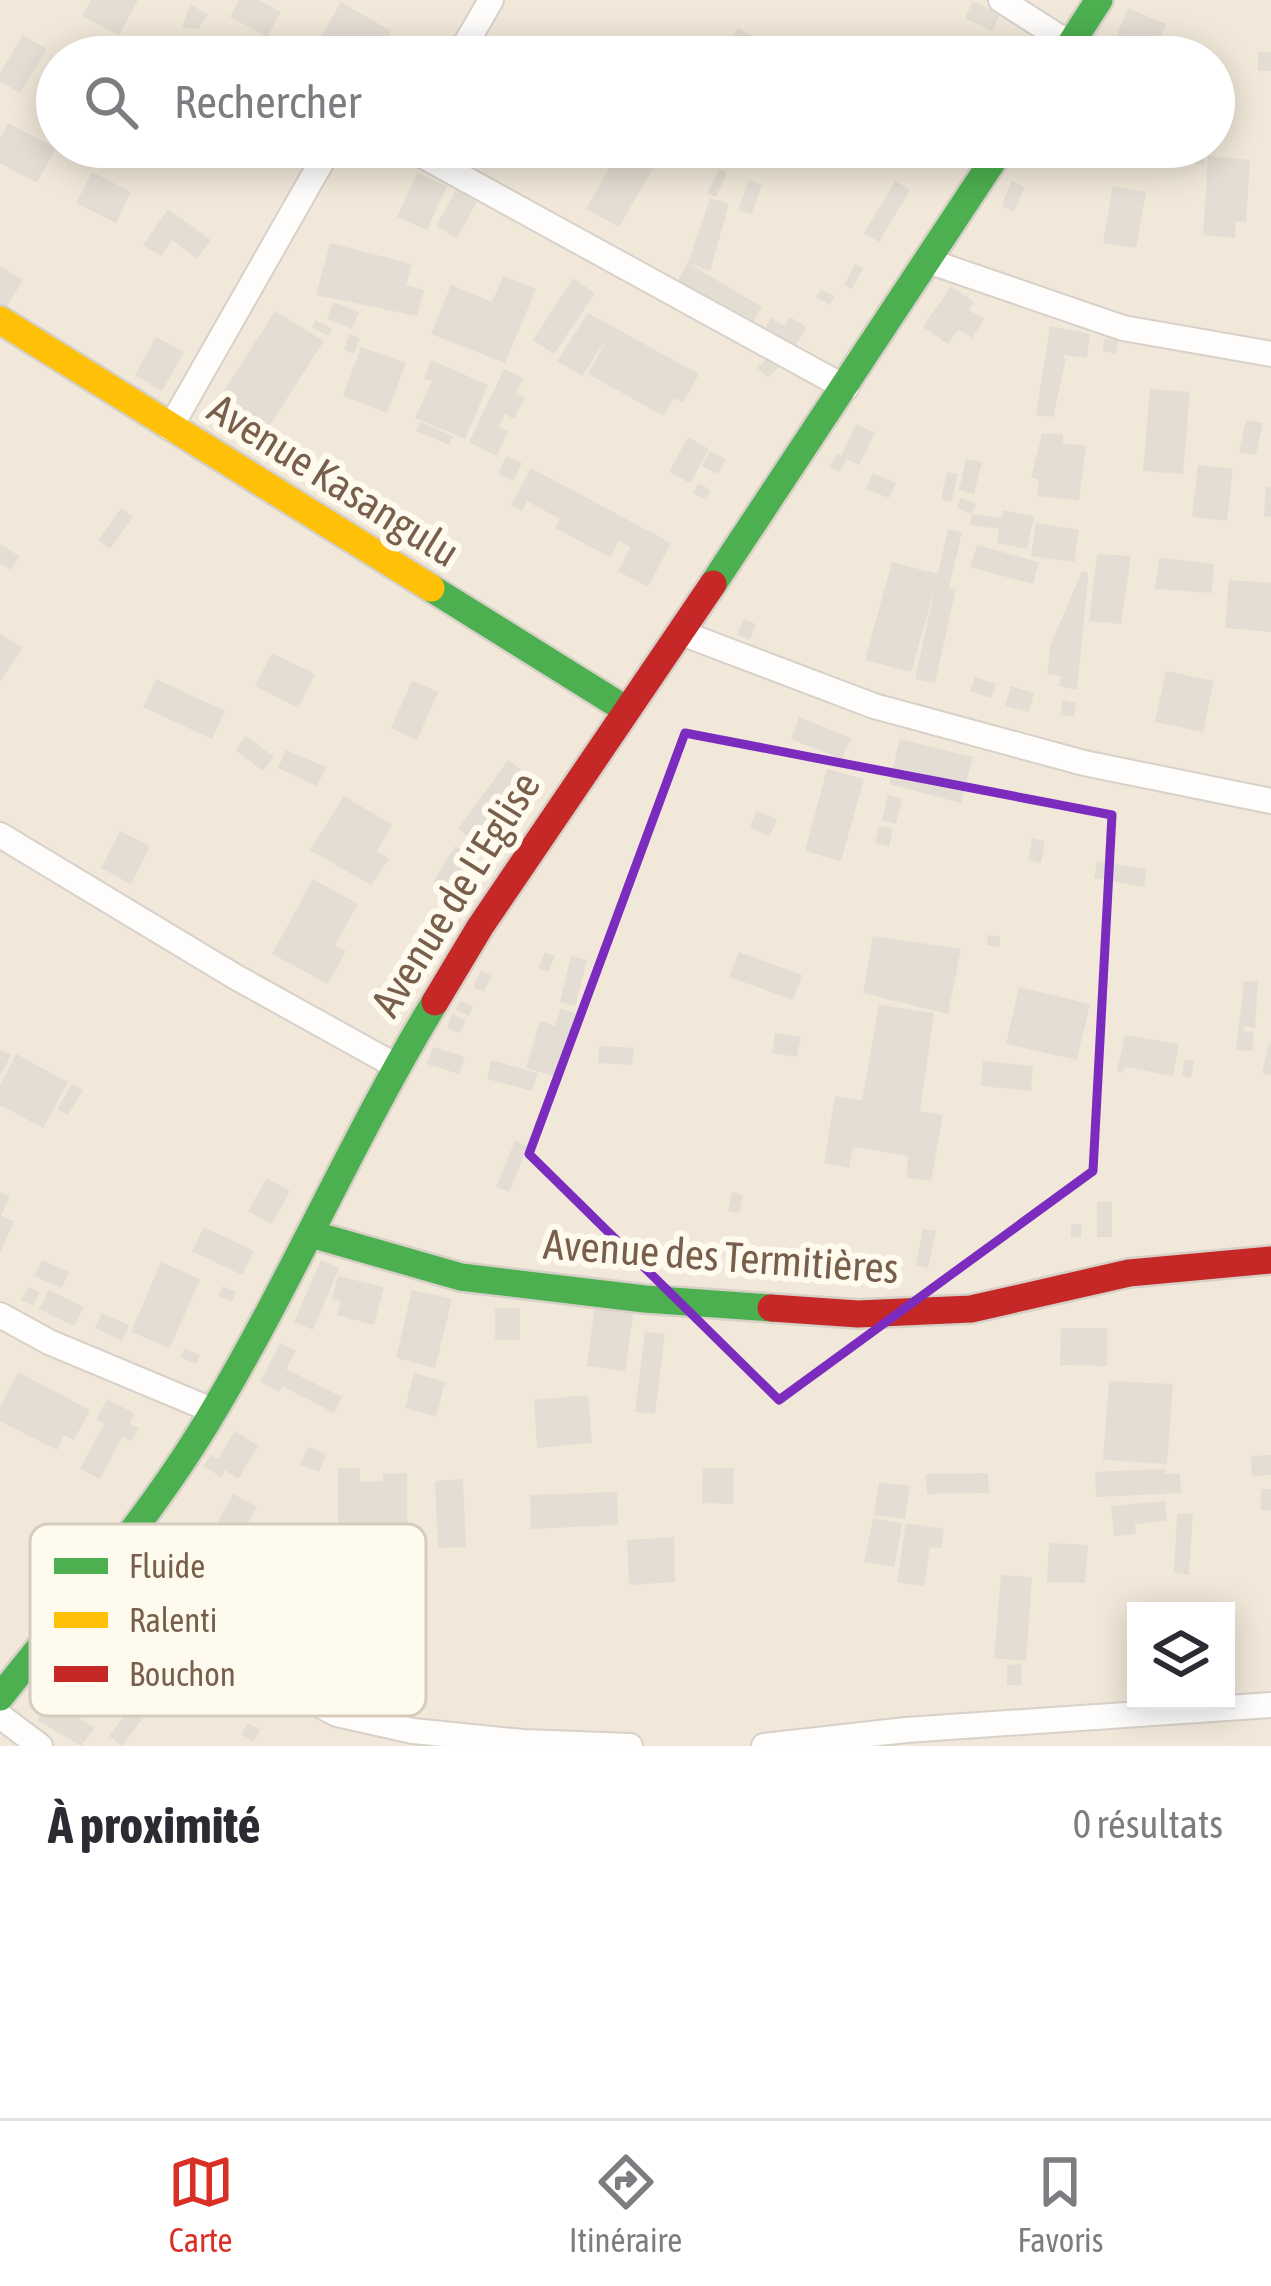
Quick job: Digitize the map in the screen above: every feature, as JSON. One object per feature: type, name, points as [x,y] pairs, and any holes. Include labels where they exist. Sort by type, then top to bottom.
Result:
[{"type":"street","points":[[470,36],[491,0]]},
{"type":"street","points":[[1001,0],[1047,36]]},
{"type":"street","points":[[1076,36],[1099,0]]},
{"type":"street","points":[[170,428],[318,168]]},
{"type":"street","points":[[445,168],[845,388]]},
{"type":"street","name":"Avenue de L'Eglise","points":[[138,1524],[214,1411],[396,1066],[479,927],[988,168]]},
{"type":"street","points":[[928,261],[1123,328],[1271,354]]},
{"type":"street","name":"Avenue Kasangulu","points":[[0,320],[625,709]]},
{"type":"street","points":[[679,632],[874,706],[1084,763],[1271,801]]},
{"type":"street","points":[[0,835],[234,976],[396,1066]]},
{"type":"street","name":"Avenue des Termitières","points":[[311,1234],[461,1277],[645,1299],[858,1314],[971,1309],[1129,1273],[1271,1260]]},
{"type":"street","points":[[0,1316],[49,1342],[214,1411]]},
{"type":"street","name":"Avenue de L'Eglise","points":[[0,1697],[30,1661]]},
{"type":"street","points":[[764,1746],[906,1730],[1271,1706]]},
{"type":"street","points":[[0,1716],[40,1746]]},
{"type":"street","points":[[347,1716],[413,1731],[630,1746]]},
{"type":"highlighted area","points":[[685,733],[1112,815],[1093,1171],[779,1400],[529,1154]]},
{"type":"shaded area","points":[[0,0],[1271,0],[1271,1746],[0,1746]]},
{"type":"building","points":[[91,0],[138,0],[119,35],[82,16]]},
{"type":"building","points":[[239,0],[259,0],[281,12],[268,36],[230,17]]},
{"type":"building","points":[[973,1],[1000,14],[992,31],[965,18]]},
{"type":"building","points":[[341,2],[391,31],[388,36],[321,36]]},
{"type":"building","points":[[190,4],[208,15],[198,29],[182,28]]},
{"type":"building","points":[[1128,8],[1166,24],[1161,36],[1117,36]]},
{"type":"building","points":[[23,35],[36,43],[36,67],[20,93],[0,81]]},
{"type":"building","points":[[1258,52],[1271,52],[1271,71],[1258,71]]},
{"type":"building","points":[[8,123],[36,138],[36,168],[45,168],[37,183],[0,163],[0,139]]},
{"type":"building","points":[[1235,159],[1250,160],[1246,222],[1236,221],[1235,238],[1203,235],[1207,168],[1235,168]]},
{"type":"building","points":[[609,168],[653,168],[619,227],[586,209]]},
{"type":"building","points":[[719,169],[727,173],[716,197],[707,193]]},
{"type":"building","points":[[92,172],[131,192],[116,223],[76,203]]},
{"type":"building","points":[[417,173],[447,186],[427,230],[397,217]]},
{"type":"building","points":[[749,180],[762,185],[751,215],[738,210]]},
{"type":"building","points":[[895,181],[910,190],[879,242],[864,233]]},
{"type":"building","points":[[1012,181],[1025,187],[1014,212],[1001,206]]},
{"type":"building","points":[[1113,186],[1146,192],[1136,248],[1103,243]]},
{"type":"building","points":[[456,190],[477,202],[457,238],[436,226]]},
{"type":"building","points":[[710,198],[729,204],[710,271],[688,263]]},
{"type":"building","points":[[168,209],[211,240],[197,259],[172,240],[161,256],[143,245]]},
{"type":"building","points":[[330,243],[412,264],[406,285],[424,290],[417,316],[316,295]]},
{"type":"building","points":[[688,263],[762,307],[753,322],[764,326],[763,330],[676,283]]},
{"type":"building","points":[[855,264],[863,268],[852,289],[844,285]]},
{"type":"building","points":[[0,266],[23,280],[5,309],[0,306]]},
{"type":"building","points":[[503,276],[536,289],[505,363],[431,334],[451,285],[492,302]]},
{"type":"building","points":[[573,278],[595,293],[554,354],[533,340]]},
{"type":"building","points":[[951,286],[974,302],[969,310],[984,319],[972,338],[958,329],[948,344],[923,327]]},
{"type":"building","points":[[821,289],[835,297],[830,305],[816,297]]},
{"type":"building","points":[[334,302],[359,312],[352,329],[327,319]]},
{"type":"building","points":[[275,311],[324,341],[268,428],[220,397]]},
{"type":"building","points":[[588,313],[699,374],[683,403],[674,398],[664,416],[588,374],[609,335],[582,376],[557,361]]},
{"type":"building","points":[[790,317],[807,327],[793,350],[763,332],[771,318],[785,326]]},
{"type":"building","points":[[315,320],[332,329],[329,336],[312,328]]},
{"type":"building","points":[[1050,326],[1090,334],[1087,358],[1062,355],[1066,359],[1053,417],[1036,415]]},
{"type":"building","points":[[349,334],[360,338],[354,354],[344,350]]},
{"type":"building","points":[[156,337],[184,352],[162,391],[135,375]]},
{"type":"building","points":[[1105,338],[1118,340],[1116,354],[1102,351]]},
{"type":"building","points":[[361,347],[406,363],[387,413],[343,396]]},
{"type":"building","points":[[768,357],[779,367],[768,378],[757,368]]},
{"type":"building","points":[[431,360],[488,385],[465,439],[415,418],[432,381],[424,378]]},
{"type":"building","points":[[504,369],[523,378],[516,394],[525,398],[514,419],[505,414],[499,427],[508,431],[497,456],[469,442]]},
{"type":"building","points":[[1150,389],[1190,392],[1183,474],[1143,471]]},
{"type":"building","points":[[1246,420],[1263,423],[1256,455],[1239,452]]},
{"type":"building","points":[[420,422],[453,436],[449,445],[416,431]]},
{"type":"building","points":[[856,424],[875,433],[859,465],[847,459],[839,472],[830,466],[837,454],[841,456]]},
{"type":"building","points":[[1042,433],[1063,435],[1063,443],[1086,446],[1079,500],[1037,496],[1039,480],[1031,478]]},
{"type":"building","points":[[282,435],[307,450],[293,473],[268,457]]},
{"type":"building","points":[[688,437],[709,449],[690,483],[669,472]]},
{"type":"building","points":[[710,451],[726,459],[718,474],[702,466]]},
{"type":"building","points":[[506,456],[522,463],[514,481],[498,474]]},
{"type":"building","points":[[966,459],[982,462],[974,494],[959,490]]},
{"type":"building","points":[[1198,465],[1233,469],[1227,521],[1192,517]]},
{"type":"building","points":[[531,468],[671,543],[648,587],[618,571],[631,547],[619,541],[610,557],[555,528],[560,519],[527,501],[522,511],[511,505]]},
{"type":"building","points":[[947,472],[958,474],[951,502],[941,499]]},
{"type":"building","points":[[873,473],[896,483],[889,498],[866,489]]},
{"type":"building","points":[[698,483],[711,490],[706,500],[693,493]]},
{"type":"building","points":[[1266,487],[1271,487],[1271,517],[1264,516]]},
{"type":"building","points":[[961,498],[976,504],[972,514],[957,508]]},
{"type":"building","points":[[121,508],[133,517],[110,549],[98,540]]},
{"type":"building","points":[[1003,510],[1034,516],[1027,549],[997,543],[999,529],[970,525],[972,514],[1001,518]]},
{"type":"building","points":[[1036,523],[1079,530],[1074,562],[1031,556]]},
{"type":"building","points":[[948,529],[962,532],[949,588],[956,589],[935,683],[915,679],[935,588],[911,672],[865,660],[892,562],[938,574]]},
{"type":"building","points":[[0,544],[19,556],[11,570],[0,563]]},
{"type":"building","points":[[977,545],[1039,562],[1033,584],[970,567]]},
{"type":"building","points":[[1097,554],[1131,556],[1121,624],[1089,621]]},
{"type":"building","points":[[1159,558],[1214,564],[1212,593],[1155,589]]},
{"type":"building","points":[[1082,571],[1088,577],[1077,690],[1059,686],[1061,676],[1047,674],[1051,644]]},
{"type":"building","points":[[1229,580],[1271,583],[1271,632],[1225,628]]},
{"type":"building","points":[[743,619],[756,624],[750,640],[737,635]]},
{"type":"building","points":[[0,633],[22,648],[0,682]]},
{"type":"building","points":[[272,653],[315,674],[298,708],[255,686]]},
{"type":"building","points":[[1166,671],[1214,681],[1203,732],[1155,722]]},
{"type":"building","points":[[975,677],[996,684],[991,698],[970,691]]},
{"type":"building","points":[[156,679],[225,711],[212,739],[143,707]]},
{"type":"building","points":[[412,681],[438,692],[417,740],[391,728]]},
{"type":"building","points":[[1011,686],[1034,693],[1029,712],[1005,706]]},
{"type":"building","points":[[1063,700],[1076,703],[1074,717],[1060,715]]},
{"type":"building","points":[[799,717],[851,738],[842,759],[791,739]]},
{"type":"building","points":[[246,736],[274,757],[263,771],[235,750]]},
{"type":"building","points":[[900,739],[973,757],[961,803],[889,784]]},
{"type":"building","points":[[286,750],[326,767],[317,786],[278,768]]},
{"type":"building","points":[[508,760],[529,775],[479,844],[458,829]]},
{"type":"building","points":[[827,769],[864,779],[841,861],[805,851]]},
{"type":"building","points":[[888,795],[902,799],[896,824],[882,820]]},
{"type":"building","points":[[344,796],[392,825],[377,851],[389,859],[371,885],[310,850]]},
{"type":"building","points":[[756,811],[777,819],[770,836],[750,828]]},
{"type":"building","points":[[879,826],[893,829],[889,847],[875,843]]},
{"type":"building","points":[[120,831],[150,846],[131,884],[101,868]]},
{"type":"building","points":[[1032,838],[1045,841],[1041,863],[1028,860]]},
{"type":"building","points":[[455,846],[473,856],[451,892],[434,881]]},
{"type":"building","points":[[1097,861],[1147,869],[1144,887],[1094,878]]},
{"type":"building","points":[[313,879],[358,904],[335,945],[346,951],[328,984],[272,954]]},
{"type":"building","points":[[988,935],[1000,936],[1000,947],[987,945]]},
{"type":"building","points":[[873,936],[961,949],[948,1014],[863,993]]},
{"type":"building","points":[[545,952],[555,956],[548,972],[538,968]]},
{"type":"building","points":[[739,952],[802,975],[793,1000],[729,977]]},
{"type":"building","points":[[571,956],[587,960],[575,1006],[560,1002]]},
{"type":"building","points":[[481,971],[492,976],[484,992],[473,987]]},
{"type":"building","points":[[1244,981],[1258,982],[1255,1028],[1245,1026],[1244,1031],[1254,1032],[1252,1051],[1236,1050]]},
{"type":"building","points":[[1019,987],[1090,1004],[1077,1060],[1006,1044]]},
{"type":"building","points":[[460,1001],[473,1006],[469,1016],[456,1010]]},
{"type":"building","points":[[879,1005],[934,1013],[920,1111],[943,1115],[931,1181],[907,1178],[908,1156],[853,1147],[849,1168],[824,1163],[835,1096],[862,1100]]},
{"type":"building","points":[[561,1008],[576,1014],[556,1077],[526,1068],[540,1021],[555,1026]]},
{"type":"building","points":[[452,1014],[466,1020],[460,1033],[447,1028]]},
{"type":"building","points":[[775,1033],[801,1037],[797,1057],[772,1053]]},
{"type":"building","points":[[1125,1035],[1179,1044],[1173,1076],[1125,1067],[1123,1073],[1117,1071]]},
{"type":"building","points":[[1271,1043],[1271,1075],[1262,1073]]},
{"type":"building","points":[[599,1046],[634,1048],[632,1065],[598,1063]]},
{"type":"building","points":[[433,1047],[465,1057],[459,1074],[427,1064]]},
{"type":"building","points":[[0,1049],[11,1055],[0,1076]]},
{"type":"building","points":[[16,1054],[68,1082],[43,1128],[0,1105],[0,1085]]},
{"type":"building","points":[[491,1060],[538,1073],[532,1091],[487,1079]]},
{"type":"building","points":[[1184,1060],[1194,1061],[1191,1078],[1182,1077]]},
{"type":"building","points":[[983,1061],[1033,1066],[1031,1091],[981,1086]]},
{"type":"building","points":[[72,1084],[83,1090],[68,1115],[57,1109]]},
{"type":"building","points":[[515,1141],[528,1146],[509,1192],[496,1187]]},
{"type":"building","points":[[267,1178],[290,1191],[272,1224],[248,1211]]},
{"type":"building","points":[[0,1192],[10,1196],[1,1216],[14,1221],[0,1254]]},
{"type":"building","points":[[732,1192],[743,1195],[739,1213],[728,1211]]},
{"type":"building","points":[[1097,1202],[1112,1202],[1112,1237],[1097,1237]]},
{"type":"building","points":[[1071,1224],[1082,1224],[1081,1238],[1071,1237]]},
{"type":"building","points":[[204,1227],[254,1251],[242,1275],[192,1251]]},
{"type":"building","points":[[923,1229],[936,1231],[928,1268],[916,1265]]},
{"type":"building","points":[[42,1260],[69,1272],[62,1288],[34,1276]]},
{"type":"building","points":[[321,1260],[339,1268],[313,1330],[294,1322]]},
{"type":"building","points":[[161,1262],[200,1279],[170,1348],[131,1332]]},
{"type":"building","points":[[338,1276],[384,1287],[374,1325],[337,1315],[341,1301],[332,1299]]},
{"type":"building","points":[[223,1286],[236,1292],[232,1302],[218,1296]]},
{"type":"building","points":[[28,1287],[40,1292],[33,1306],[21,1300]]},
{"type":"building","points":[[49,1290],[84,1307],[74,1326],[39,1309]]},
{"type":"building","points":[[412,1290],[452,1299],[435,1368],[396,1358]]},
{"type":"building","points":[[595,1304],[634,1309],[625,1371],[587,1366]]},
{"type":"building","points":[[495,1308],[520,1308],[520,1340],[495,1340]]},
{"type":"building","points":[[102,1313],[129,1325],[122,1341],[95,1328]]},
{"type":"building","points":[[1061,1328],[1107,1328],[1107,1366],[1060,1365]]},
{"type":"building","points":[[645,1332],[665,1334],[655,1414],[635,1412]]},
{"type":"building","points":[[280,1343],[296,1351],[286,1369],[342,1397],[334,1413],[282,1386],[279,1392],[260,1382]]},
{"type":"building","points":[[184,1349],[200,1355],[196,1364],[180,1357]]},
{"type":"building","points":[[18,1372],[90,1410],[74,1440],[64,1435],[57,1450],[0,1421],[0,1407]]},
{"type":"building","points":[[414,1373],[445,1382],[436,1417],[405,1408]]},
{"type":"building","points":[[1109,1381],[1173,1384],[1167,1464],[1103,1460]]},
{"type":"building","points":[[588,1395],[592,1443],[537,1448],[534,1400]]},
{"type":"building","points":[[107,1399],[135,1414],[129,1423],[139,1428],[131,1441],[122,1437],[100,1479],[80,1469],[104,1424],[96,1420]]},
{"type":"building","points":[[235,1431],[258,1446],[238,1479],[225,1470],[221,1477],[203,1466],[211,1455],[218,1459]]},
{"type":"building","points":[[308,1447],[326,1454],[319,1472],[300,1465]]},
{"type":"building","points":[[1271,1455],[1271,1475],[1252,1476],[1251,1456]]},
{"type":"building","points":[[338,1468],[360,1468],[360,1482],[407,1473],[407,1524],[338,1524]]},
{"type":"building","points":[[703,1468],[734,1468],[733,1504],[702,1503]]},
{"type":"building","points":[[1165,1469],[1165,1474],[1180,1473],[1181,1493],[1096,1497],[1095,1472]]},
{"type":"building","points":[[988,1473],[989,1493],[927,1494],[926,1474]]},
{"type":"building","points":[[463,1479],[466,1547],[438,1548],[435,1481]]},
{"type":"building","points":[[879,1482],[910,1486],[905,1519],[874,1515]]},
{"type":"building","points":[[1261,1489],[1271,1489],[1271,1510],[1261,1510]]},
{"type":"building","points":[[617,1492],[618,1525],[531,1529],[530,1495]]},
{"type":"building","points":[[233,1494],[257,1507],[248,1524],[217,1524]]},
{"type":"building","points":[[1165,1501],[1167,1521],[1135,1524],[1136,1534],[1114,1536],[1111,1506]]},
{"type":"building","points":[[1177,1514],[1193,1514],[1189,1575],[1174,1573]]},
{"type":"building","points":[[873,1518],[902,1524],[894,1567],[864,1562]]},
{"type":"building","points":[[906,1523],[944,1529],[941,1548],[930,1547],[924,1586],[897,1582]]},
{"type":"building","points":[[674,1537],[675,1582],[629,1585],[627,1540]]},
{"type":"building","points":[[1049,1543],[1088,1545],[1085,1583],[1047,1582]]},
{"type":"building","points":[[1001,1575],[1032,1577],[1026,1661],[994,1658]]},
{"type":"building","points":[[1021,1664],[1022,1685],[1007,1685],[1007,1665]]},
{"type":"building","points":[[40,1716],[77,1716],[94,1728],[81,1746],[37,1720]]},
{"type":"building","points":[[124,1716],[145,1716],[122,1746],[109,1736]]},
{"type":"building","points":[[248,1723],[260,1730],[253,1742],[241,1734]]},
{"type":"traffic: fast","points":[[1076,36],[1099,0]]},
{"type":"traffic: fast","points":[[713,584],[988,168]]},
{"type":"traffic: fast","points":[[431,588],[625,709]]},
{"type":"traffic: fast","points":[[137,1524],[190,1450],[242,1361],[435,1002]]},
{"type":"traffic: fast","points":[[311,1234],[461,1277],[771,1308]]},
{"type":"traffic: fast","points":[[0,1697],[30,1660]]},
{"type":"traffic: slow","points":[[0,320],[431,588]]},
{"type":"traffic: jam","points":[[435,1002],[480,927],[713,584]]},
{"type":"traffic: jam","points":[[771,1308],[858,1314],[971,1309],[1129,1273],[1271,1260]]}]
